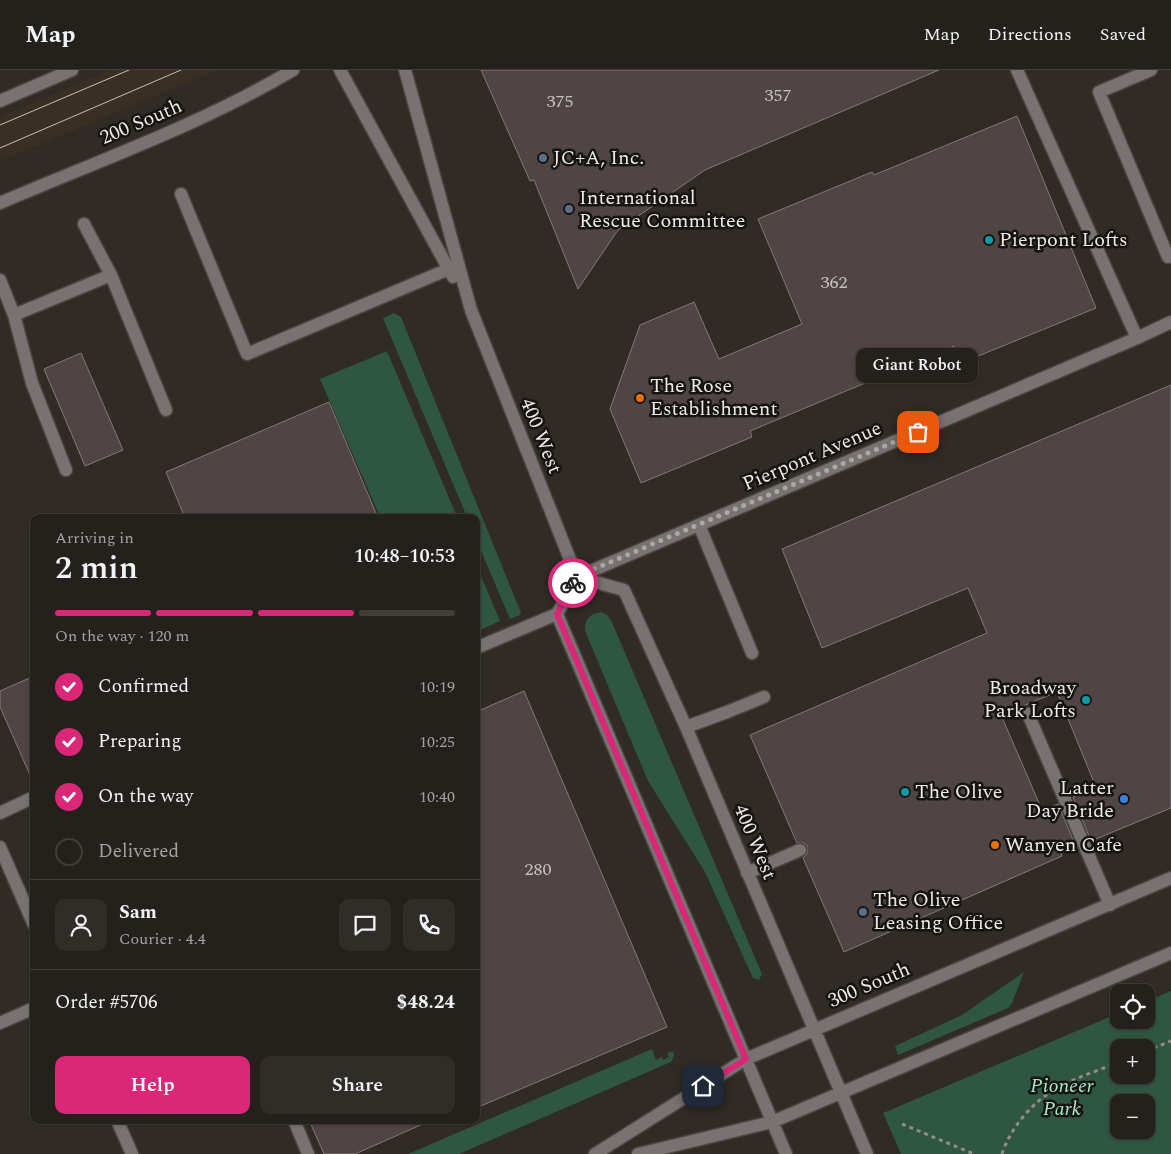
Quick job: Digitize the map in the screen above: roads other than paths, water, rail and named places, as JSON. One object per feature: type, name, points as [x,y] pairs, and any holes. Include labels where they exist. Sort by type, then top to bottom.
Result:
[{"type":"street","points":[[0,101],[72,70]]},
{"type":"street","name":"200 South","points":[[0,203],[174,130],[267,86],[294,70]]},
{"type":"street","name":"400 West","points":[[340,70],[471,310]]},
{"type":"street","name":"400 West","points":[[405,70],[471,310],[577,576],[624,590],[686,727],[840,1093],[868,1154]]},
{"type":"street","points":[[1017,70],[1137,338]]},
{"type":"street","points":[[1151,70],[1099,92],[1168,257],[1171,256]]},
{"type":"street","points":[[181,194],[248,354],[449,270]]},
{"type":"street","points":[[84,224],[111,275],[166,410]]},
{"type":"street","points":[[14,315],[111,275]]},
{"type":"street","points":[[0,280],[14,315],[32,383],[66,470]]},
{"type":"street","name":"Pierpont Avenue","points":[[577,576],[1171,322]]},
{"type":"street","points":[[699,525],[752,652]]},
{"type":"street","points":[[480,646],[557,614],[577,576]]},
{"type":"street","points":[[557,614],[786,1154]]},
{"type":"street","points":[[686,727],[764,696]]},
{"type":"street","points":[[1028,714],[1110,905]]},
{"type":"street","points":[[0,813],[30,799]]},
{"type":"street","points":[[0,847],[30,917]]},
{"type":"street","points":[[747,873],[800,850]]},
{"type":"street","name":"300 South","points":[[595,1154],[746,1059],[1171,878]]},
{"type":"street","points":[[638,1154],[772,1122],[1171,953]]},
{"type":"street","points":[[0,1023],[30,1010]]},
{"type":"street","points":[[119,1124],[132,1154]]},
{"type":"street","points":[[296,1124],[308,1154]]},
{"type":"tram line","points":[[0,125],[129,70]]},
{"type":"tram line","points":[[0,148],[181,70]]},
{"type":"place","name":"JC+A, Inc.","points":[[543,158]]},
{"type":"place","name":"International Rescue Committee","points":[[569,209]]},
{"type":"place","name":"Pierpont Lofts","points":[[989,240]]},
{"type":"place","name":"The Rose Establishment","points":[[640,398]]},
{"type":"place","name":"Giant Robot","points":[[918,432]]},
{"type":"place","name":"Broadway Park Lofts","points":[[1086,700]]},
{"type":"place","name":"The Olive","points":[[905,792]]},
{"type":"place","name":"Latter Day Bride","points":[[1124,799]]},
{"type":"place","name":"Wanyen Cafe","points":[[995,845]]},
{"type":"place","name":"The Olive Leasing Office","points":[[863,912]]},
{"type":"park label","name":"Pioneer Park","points":[[1062,1098]]}]
